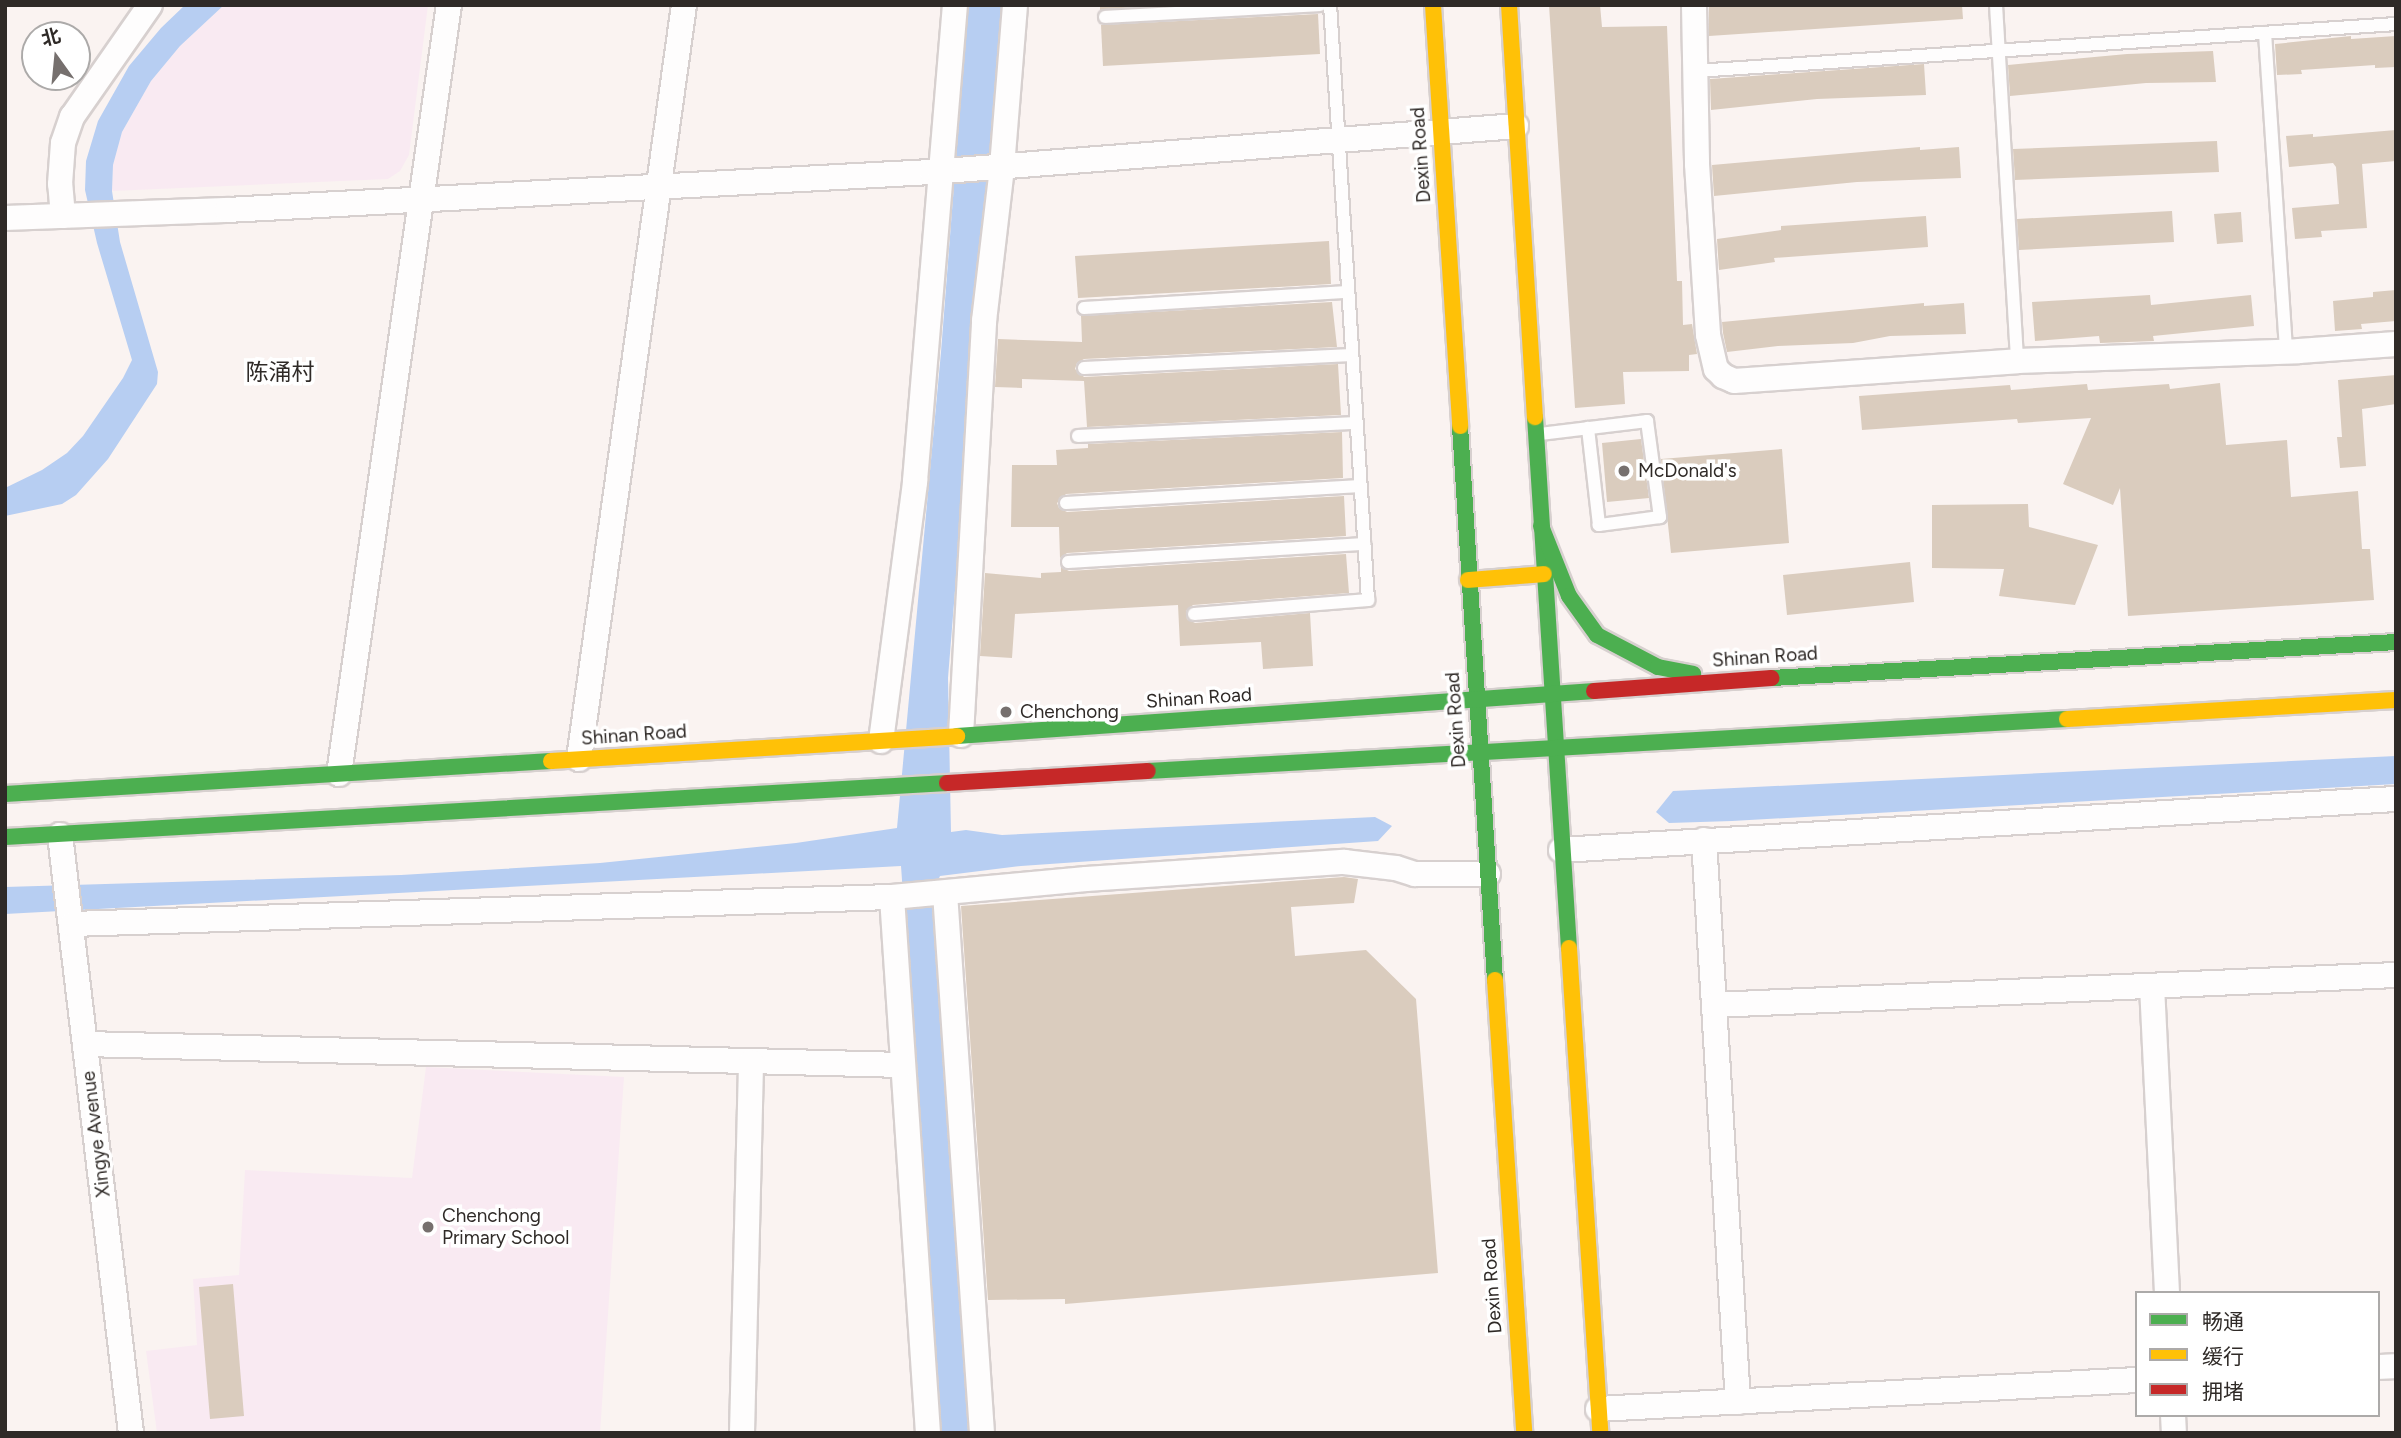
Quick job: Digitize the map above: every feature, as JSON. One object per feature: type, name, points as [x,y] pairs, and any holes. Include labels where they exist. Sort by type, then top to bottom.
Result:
[{"type":"main road","name":"Dexin Road","points":[[1433,5],[1524,1433]]},
{"type":"main road","points":[[1509,5],[1599,1421]]},
{"type":"main road","points":[[1541,526],[1569,596],[1597,635],[1610,645],[1658,667],[1733,681]]},
{"type":"main road","points":[[1468,580],[1544,574]]},
{"type":"main road","name":"Shinan Road","points":[[5,794],[958,736],[1733,681],[2396,642]]},
{"type":"main road","points":[[5,837],[2396,700]]},
{"type":"street","points":[[70,216],[60,184],[63,143],[72,117],[150,5]]},
{"type":"street","points":[[340,774],[449,5]]},
{"type":"street","points":[[579,759],[684,5]]},
{"type":"street","points":[[886,740],[946,171],[955,5]]},
{"type":"street","points":[[958,736],[984,321],[1015,5]]},
{"type":"street","points":[[1694,5],[1697,164],[1708,335],[1716,369],[1723,376],[1734,381],[2017,361],[2396,344]]},
{"type":"street","points":[[5,218],[421,200],[946,171],[1516,126]]},
{"type":"street","points":[[1561,849],[2396,799]]},
{"type":"street","name":"Xingye Avenue","points":[[60,835],[131,1433]]},
{"type":"street","points":[[1704,840],[1738,1402]]},
{"type":"street","points":[[71,919],[897,897],[1086,879],[1344,862],[1396,868],[1415,874],[1488,874]]},
{"type":"street","points":[[940,893],[982,1433]]},
{"type":"street","points":[[897,897],[902,1065],[928,1433]]},
{"type":"street","points":[[1714,1005],[2396,975]]},
{"type":"street","points":[[2152,986],[2167,1291]]},
{"type":"street","points":[[85,1044],[902,1065]]},
{"type":"street","points":[[742,1433],[751,1062]]},
{"type":"street","points":[[1599,1421],[1738,1402],[2135,1380]]},
{"type":"lane","points":[[1105,17],[1320,5]]},
{"type":"lane","points":[[1194,614],[1368,600],[1330,5]]},
{"type":"lane","points":[[1996,5],[2017,361]]},
{"type":"lane","points":[[1696,71],[2266,33],[2394,21]]},
{"type":"lane","points":[[2266,33],[2286,351]]},
{"type":"lane","points":[[1084,308],[1348,292]]},
{"type":"lane","points":[[1084,368],[1352,355]]},
{"type":"lane","points":[[1536,435],[1588,428],[1647,421],[1660,517],[1599,525],[1588,428]]},
{"type":"lane","points":[[1078,436],[1356,423]]},
{"type":"lane","points":[[1066,503],[1361,486]]},
{"type":"lane","points":[[1068,562],[1364,544]]},
{"type":"shaded area","points":[[224,5],[428,5],[409,155],[400,171],[388,179],[112,191],[113,165],[122,132],[151,81],[180,46]]},
{"type":"shaded area","name":"Chenchong Primary School","points":[[426,1067],[624,1077],[600,1433],[157,1433],[146,1351],[197,1345],[193,1279],[239,1275],[245,1170],[412,1178]]},
{"type":"water","points":[[185,5],[224,5],[180,46],[151,81],[122,132],[113,165],[112,191],[120,242],[158,372],[157,384],[108,459],[76,495],[62,504],[5,516],[5,488],[42,470],[67,453],[83,436],[123,378],[132,360],[97,243],[85,190],[86,161],[98,121],[129,66],[161,28]]},
{"type":"water","points":[[968,5],[1002,5],[948,678],[951,832],[966,830],[1002,835],[1375,817],[1392,826],[1378,841],[1021,866],[940,876],[933,891],[969,1433],[941,1433],[901,866],[5,914],[5,887],[401,875],[600,863],[796,843],[897,828],[941,352]]},
{"type":"water","points":[[2396,756],[2396,784],[1732,821],[1669,823],[1656,812],[1673,791]]},
{"type":"building","points":[[1100,5],[1158,5],[1100,10]]},
{"type":"building","points":[[1549,5],[1600,5],[1602,27],[1667,26],[1677,281],[1682,281],[1683,325],[1692,324],[1697,354],[1689,355],[1689,371],[1623,372],[1625,404],[1575,408]]},
{"type":"building","points":[[1709,5],[1962,5],[1963,19],[1709,36]]},
{"type":"building","points":[[1318,14],[1320,54],[1103,66],[1101,25]]},
{"type":"building","points":[[2351,36],[2351,39],[2396,36],[2396,67],[2375,68],[2375,65],[2301,70],[2302,74],[2277,75],[2275,44]]},
{"type":"building","points":[[2213,51],[2216,82],[2146,83],[2010,96],[2008,65],[2127,54]]},
{"type":"building","points":[[1924,64],[1926,95],[1817,99],[1711,110],[1710,79]]},
{"type":"building","points":[[2396,130],[2396,161],[2362,164],[2367,228],[2321,231],[2322,237],[2295,239],[2292,208],[2339,204],[2336,167],[2333,163],[2289,167],[2286,136],[2313,134],[2313,137]]},
{"type":"building","points":[[2217,141],[2219,172],[2015,180],[2013,149]]},
{"type":"building","points":[[1920,147],[1920,150],[1959,147],[1961,178],[1857,182],[1714,196],[1712,165]]},
{"type":"building","points":[[2172,211],[2174,242],[2019,250],[2017,219]]},
{"type":"building","points":[[2241,212],[2243,242],[2217,244],[2214,214]]},
{"type":"building","points":[[1926,216],[1928,247],[1774,258],[1775,262],[1719,270],[1717,239],[1781,230],[1781,226]]},
{"type":"building","points":[[1329,241],[1331,284],[1078,298],[1075,256]]},
{"type":"building","points":[[2396,290],[2396,321],[2361,324],[2362,329],[2335,331],[2333,301],[2373,297],[2373,292]]},
{"type":"building","points":[[2150,295],[2151,305],[2251,295],[2254,326],[2153,336],[2154,341],[2100,343],[2099,336],[2035,341],[2032,302]]},
{"type":"building","points":[[1332,302],[1337,347],[1084,359],[1077,363],[1075,369],[1084,377],[1338,364],[1341,415],[1087,427],[1084,381],[1022,379],[1022,388],[995,387],[998,339],[1082,342],[1081,316]]},
{"type":"building","points":[[1924,303],[1924,306],[1964,303],[1966,334],[1890,336],[1853,343],[1778,346],[1727,352],[1723,333],[1722,322]]},
{"type":"building","points":[[2396,375],[2396,404],[2362,409],[2366,466],[2340,468],[2337,437],[2342,437],[2338,380]]},
{"type":"building","points":[[2220,383],[2226,445],[2287,440],[2291,497],[2358,491],[2362,549],[2370,549],[2374,600],[2128,616],[2120,488],[2113,505],[2063,484],[2091,418],[2018,423],[2017,419],[1862,430],[1859,396],[2010,385],[2011,390],[2087,384],[2088,390],[2169,384],[2170,389]]},
{"type":"building","points":[[1342,432],[1343,478],[1066,494],[1057,503],[1059,508],[1067,512],[1344,496],[1346,536],[1067,553],[1060,558],[1059,527],[1011,527],[1012,465],[1057,465],[1056,450],[1088,448],[1088,444]]},
{"type":"building","name":"McDonald's","points":[[1641,439],[1649,498],[1607,502],[1602,443]]},
{"type":"building","points":[[1782,449],[1789,543],[1671,553],[1661,459]]},
{"type":"building","points":[[2028,504],[2029,527],[2098,545],[2075,605],[1999,596],[2004,569],[1932,568],[1932,505]]},
{"type":"building","points":[[1346,554],[1349,593],[1193,605],[1186,611],[1187,619],[1195,623],[1310,613],[1313,666],[1263,669],[1261,642],[1180,646],[1178,605],[1015,614],[1012,658],[980,656],[985,573],[1041,578],[1041,573],[1061,572],[1061,567],[1069,571]]},
{"type":"building","points":[[1910,562],[1914,602],[1787,615],[1783,575]]},
{"type":"building","points":[[1344,877],[1358,879],[1354,903],[1291,907],[1295,956],[1366,950],[1416,999],[1438,1273],[1065,1304],[1065,1299],[988,1300],[961,906]]},
{"type":"building","points":[[233,1284],[244,1416],[210,1419],[199,1287]]},
{"type":"traffic: fast","points":[[1535,417],[1569,948]]},
{"type":"traffic: fast","points":[[1460,426],[1495,980]]},
{"type":"traffic: fast","points":[[1541,526],[1569,596],[1597,635],[1658,667],[1693,674]]},
{"type":"traffic: fast","points":[[1772,678],[2396,642]]},
{"type":"traffic: fast","points":[[957,736],[1594,691]]},
{"type":"traffic: fast","points":[[1148,771],[2067,719]]},
{"type":"traffic: fast","points":[[5,794],[551,761]]},
{"type":"traffic: fast","points":[[5,837],[947,783]]},
{"type":"traffic: slow","points":[[1433,5],[1460,426]]},
{"type":"traffic: slow","points":[[1509,5],[1535,417]]},
{"type":"traffic: slow","points":[[1468,580],[1544,574]]},
{"type":"traffic: slow","points":[[2067,719],[2396,700]]},
{"type":"traffic: slow","points":[[551,761],[957,736]]},
{"type":"traffic: slow","points":[[1569,948],[1600,1433]]},
{"type":"traffic: slow","points":[[1495,980],[1524,1433]]},
{"type":"traffic: jam","points":[[1594,691],[1772,678]]},
{"type":"traffic: jam","points":[[947,783],[1148,771]]},
{"type":"place","name":"McDonald's","points":[[1624,471]]},
{"type":"place","name":"Chenchong","points":[[1006,712]]},
{"type":"place","name":"Chenchong Primary School","points":[[428,1227]]},
{"type":"district","name":"陈涌村","points":[[280,372]]}]
